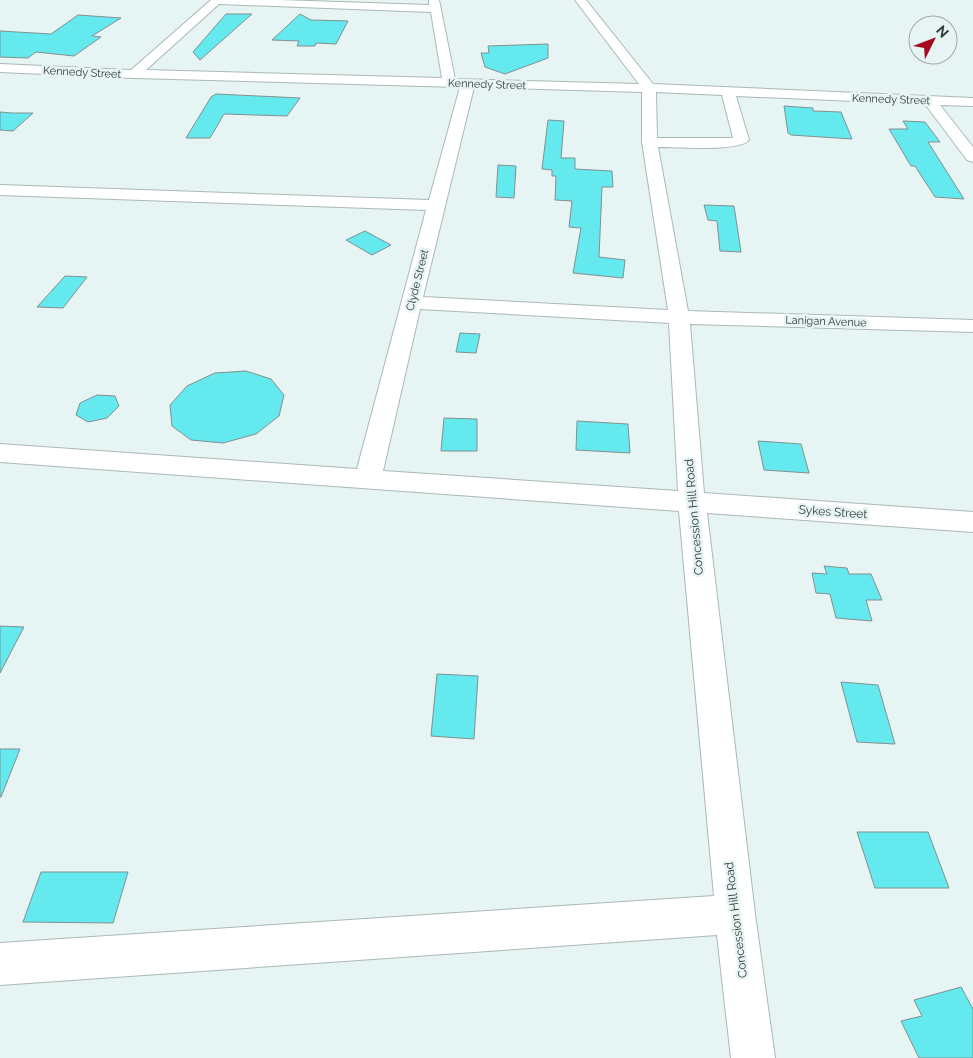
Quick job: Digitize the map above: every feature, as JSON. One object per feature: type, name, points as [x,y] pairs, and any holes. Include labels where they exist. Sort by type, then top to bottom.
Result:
[{"type":"street","points":[[580,0],[649,88]]},
{"type":"street","points":[[134,74],[217,1],[436,4]]},
{"type":"street","name":"Clyde Street","points":[[368,478],[436,206],[459,83],[436,4]]},
{"type":"street","name":"Kennedy Street","points":[[0,68],[134,74],[649,88],[973,102]]},
{"type":"street","name":"Concession Hill Road","points":[[649,88],[650,142],[679,317],[692,503],[735,914],[753,1058]]},
{"type":"street","points":[[650,142],[734,143],[741,140],[728,91]]},
{"type":"street","points":[[929,100],[973,157]]},
{"type":"street","points":[[0,190],[436,206]]},
{"type":"street","name":"Lanigan Avenue","points":[[411,302],[679,317],[973,326]]},
{"type":"street","name":"Sykes Street","points":[[0,453],[973,522]]},
{"type":"street","points":[[0,964],[735,914]]},
{"type":"building","points":[[226,14],[252,14],[200,60],[193,52]]},
{"type":"building","points":[[300,14],[311,20],[348,21],[336,44],[316,43],[315,46],[297,46],[299,41],[272,40]]},
{"type":"building","points":[[78,15],[121,18],[92,36],[101,37],[74,56],[36,52],[28,58],[0,57],[0,31],[51,34]]},
{"type":"building","points":[[548,44],[548,58],[505,74],[485,67],[481,53],[489,53],[488,46]]},
{"type":"building","points":[[216,94],[300,98],[287,116],[224,114],[210,138],[186,138],[211,97]]},
{"type":"building","points":[[784,106],[813,108],[813,111],[841,112],[852,139],[791,135],[788,133]]},
{"type":"building","points":[[0,112],[33,113],[13,131],[0,130]]},
{"type":"building","points":[[548,120],[564,121],[561,158],[575,158],[575,169],[612,171],[613,187],[602,187],[599,257],[625,260],[623,278],[573,273],[581,228],[569,227],[572,201],[555,200],[556,176],[552,176],[552,170],[542,169]]},
{"type":"building","points":[[903,121],[925,122],[940,142],[928,142],[964,199],[935,197],[915,166],[911,166],[889,129],[908,129]]},
{"type":"building","points":[[498,165],[516,166],[514,198],[496,197]]},
{"type":"building","points":[[704,205],[734,206],[741,252],[720,251],[717,221],[708,220]]},
{"type":"building","points":[[365,231],[391,245],[372,255],[346,240]]},
{"type":"building","points":[[65,276],[87,277],[63,308],[37,307]]},
{"type":"building","points":[[460,333],[480,334],[476,353],[456,352]]},
{"type":"building","points":[[246,371],[271,379],[284,395],[279,416],[256,434],[223,443],[191,440],[172,426],[170,405],[187,386],[215,373]]},
{"type":"building","points":[[97,395],[115,396],[119,406],[107,418],[88,422],[76,415],[80,403]]},
{"type":"building","points":[[444,418],[477,419],[477,451],[441,451]]},
{"type":"building","points":[[577,421],[628,424],[630,453],[576,450]]},
{"type":"building","points":[[758,441],[801,444],[809,473],[764,470]]},
{"type":"building","points":[[824,566],[847,568],[849,574],[871,574],[882,600],[866,600],[872,621],[836,618],[830,594],[816,593],[812,573],[827,574]]},
{"type":"building","points":[[0,626],[24,627],[0,673]]},
{"type":"building","points":[[437,674],[478,676],[474,739],[431,736]]},
{"type":"building","points":[[841,682],[878,685],[895,744],[857,742]]},
{"type":"building","points":[[0,749],[20,749],[1,797],[0,797]]},
{"type":"building","points":[[857,832],[928,832],[949,888],[875,888]]},
{"type":"building","points":[[41,872],[128,872],[113,923],[23,922]]},
{"type":"building","points":[[961,987],[973,1009],[973,1058],[919,1058],[901,1021],[922,1016],[914,1000]]}]
